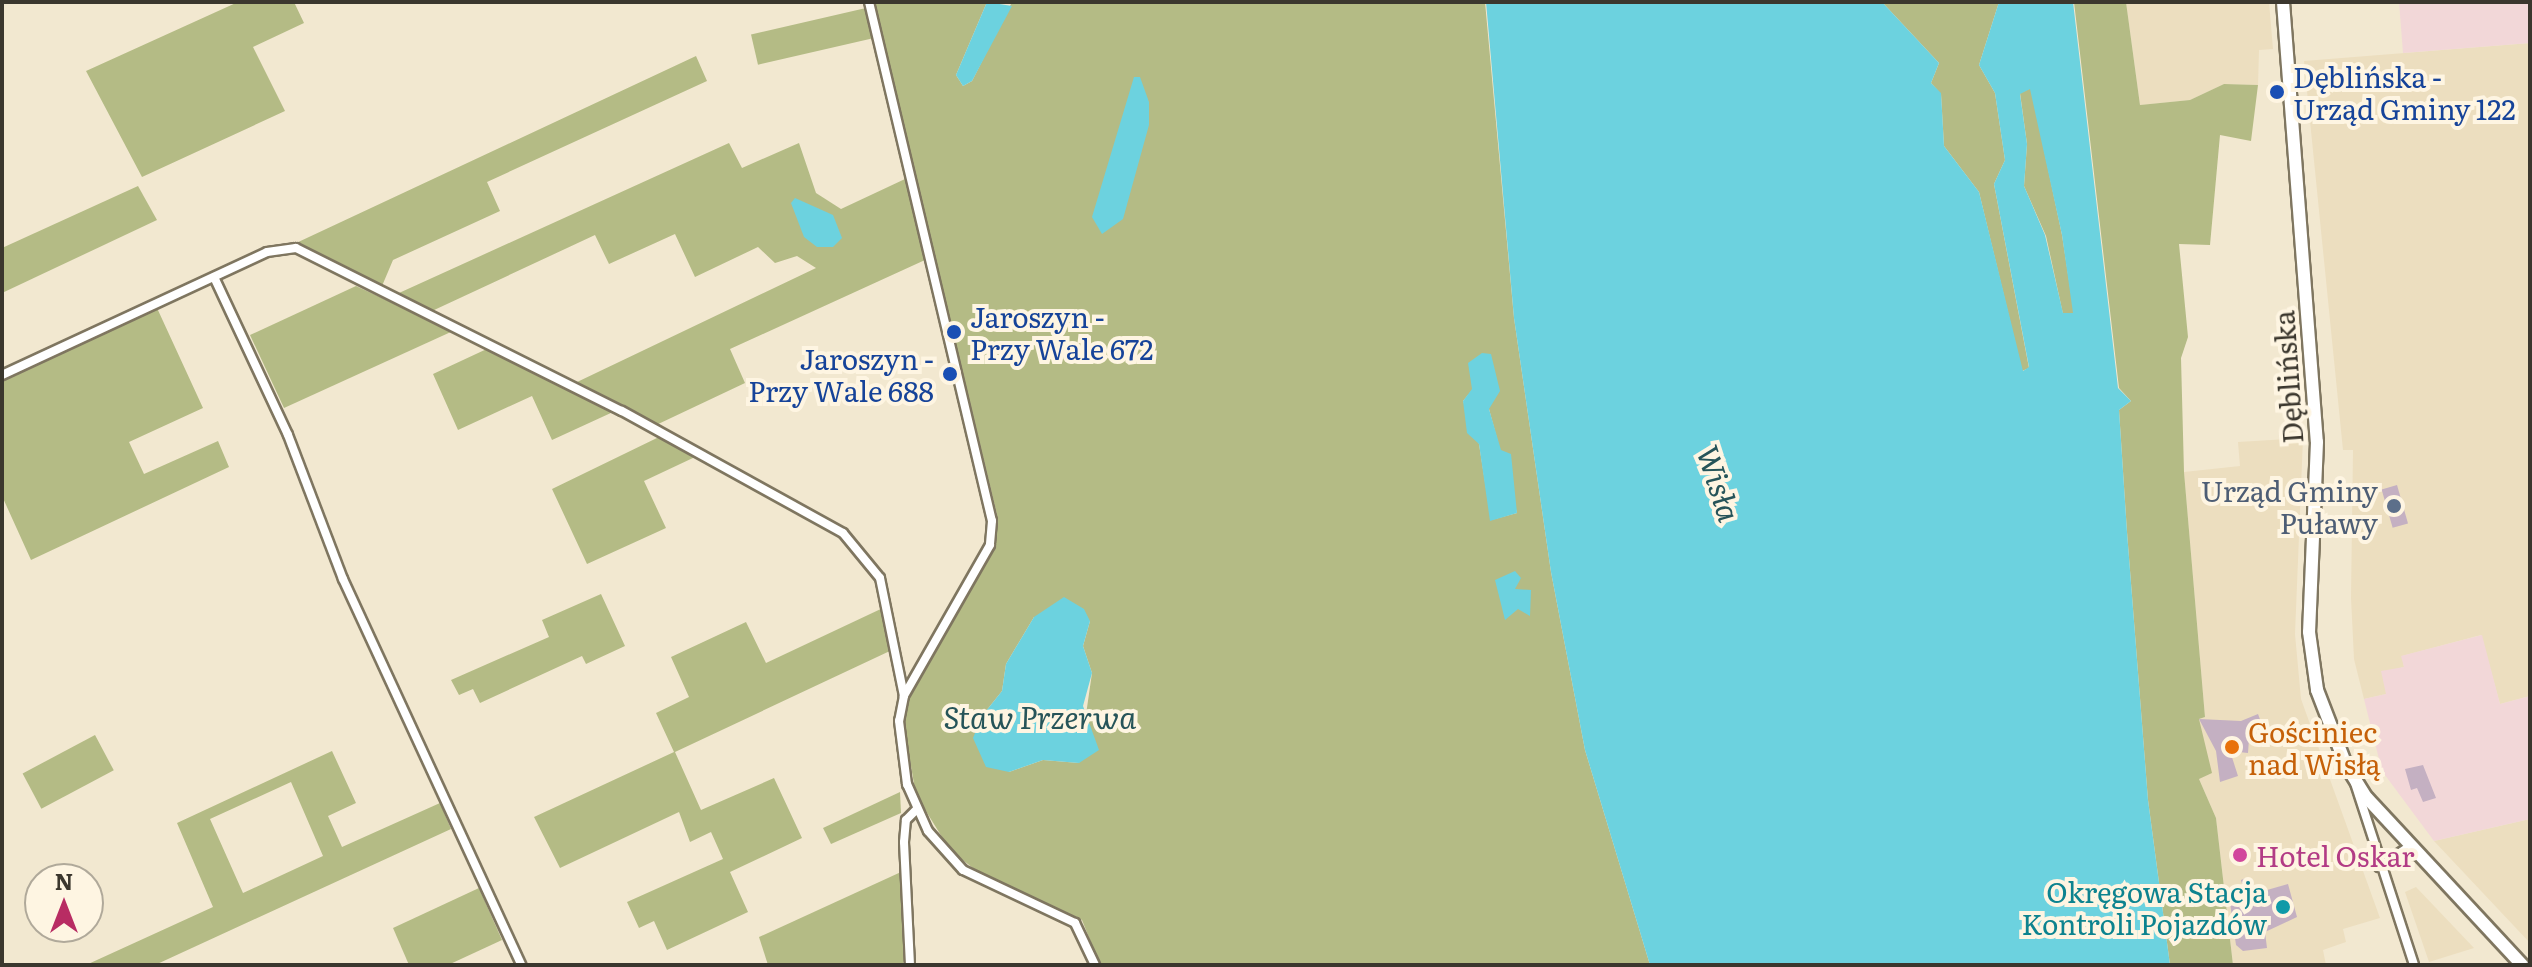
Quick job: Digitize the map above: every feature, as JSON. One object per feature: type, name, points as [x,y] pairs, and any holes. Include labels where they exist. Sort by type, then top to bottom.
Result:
[{"type":"main road","name":"Dęblińska","points":[[2283,2],[2317,442],[2310,652],[2321,706],[2353,779],[2409,847],[2522,965]]},
{"type":"street","points":[[869,2],[992,521],[990,545],[904,696]]},
{"type":"street","points":[[2,375],[279,247],[296,248],[622,411],[843,533],[880,578],[904,696],[901,756],[916,810],[963,870],[1075,923],[1095,965]]},
{"type":"street","points":[[214,277],[288,435],[343,579],[521,965]]},
{"type":"street","points":[[2353,779],[2379,867],[2414,965]]},
{"type":"street","points":[[910,965],[904,842],[906,820],[916,810]]},
{"type":"street","points":[[2379,867],[2409,847]]},
{"type":"shaded area","points":[[2126,2],[2269,2],[2273,49],[2259,50],[2258,85],[2224,84],[2190,100],[2140,105]]},
{"type":"shaded area","points":[[2399,2],[2530,2],[2530,43],[2403,53]]},
{"type":"shaded area","points":[[2530,43],[2530,696],[2500,704],[2481,635],[2402,656],[2404,667],[2385,672],[2386,694],[2364,699],[2354,659],[2351,598],[2353,450],[2343,450],[2304,61]]},
{"type":"shaded area","points":[[2303,438],[2295,634],[2301,699],[2380,918],[2343,929],[2346,942],[2323,950],[2326,965],[2233,965],[2216,818],[2199,779],[2199,719],[2205,717],[2184,472],[2240,466],[2238,442]]},
{"type":"shaded area","points":[[2482,635],[2500,704],[2530,696],[2530,819],[2434,841],[2382,771],[2364,699],[2386,694],[2381,671],[2404,667],[2401,656]]},
{"type":"shaded area","points":[[2530,819],[2530,943],[2434,841]]},
{"type":"shaded area","points":[[2416,887],[2474,948],[2429,962],[2405,892]]},
{"type":"green space","points":[[238,2],[294,2],[304,23],[253,47],[285,111],[142,177],[86,71]]},
{"type":"green space","points":[[874,2],[987,2],[956,75],[963,86],[972,81],[1012,2],[1485,2],[1514,318],[1551,572],[1585,750],[1650,965],[1100,965],[1082,920],[978,872],[950,850],[916,795],[904,726],[908,700],[993,546],[997,515]],"holes":[[[1473,389],[1489,409],[1517,513],[1491,520],[1479,444],[1463,401]],[[1034,617],[1090,621],[1083,646],[1092,673],[1079,763],[1043,760],[1009,772],[982,716],[1002,691],[1006,664]]]},
{"type":"green space","points":[[1882,2],[1999,2],[1979,65],[1995,93],[2005,160],[1994,184],[2029,368],[2022,371],[1979,192],[1944,146],[1941,94],[1931,83],[1939,63]]},
{"type":"green space","points":[[2074,2],[2126,2],[2140,105],[2190,100],[2224,84],[2258,85],[2251,141],[2220,135],[2210,245],[2179,244],[2188,337],[2181,358],[2184,472],[2205,717],[2199,719],[2212,773],[2199,779],[2216,818],[2233,965],[2170,965],[2148,800],[2127,532],[2119,410],[2131,401],[2119,388]]},
{"type":"green space","points":[[866,8],[873,38],[758,65],[751,35]]},
{"type":"green space","points":[[696,56],[707,81],[487,182],[500,211],[393,260],[382,286],[294,244]]},
{"type":"green space","points":[[2031,88],[2062,235],[2074,313],[2063,314],[2046,236],[2024,186],[2027,144],[2020,93]]},
{"type":"green space","points":[[729,143],[742,168],[799,143],[816,193],[841,209],[905,179],[925,260],[730,349],[745,383],[654,426],[575,383],[816,268],[797,256],[775,263],[758,247],[695,277],[675,234],[609,264],[595,235],[432,311],[399,293]]},
{"type":"green space","points":[[138,186],[157,220],[2,293],[2,248]]},
{"type":"green space","points":[[356,286],[453,331],[284,408],[250,335]]},
{"type":"green space","points":[[157,308],[203,408],[129,442],[144,474],[218,441],[229,467],[31,560],[2,496],[2,380]]},
{"type":"green space","points":[[491,347],[613,412],[552,440],[532,396],[458,430],[433,374]]},
{"type":"green space","points":[[659,437],[695,457],[644,481],[666,528],[587,564],[552,489]]},
{"type":"green space","points":[[601,594],[625,646],[586,664],[582,656],[480,703],[473,689],[459,695],[451,680],[549,637],[542,620]]},
{"type":"green space","points":[[885,607],[892,650],[675,752],[701,810],[774,778],[802,838],[730,872],[748,912],[667,950],[654,921],[639,928],[627,902],[723,859],[711,832],[690,842],[679,812],[560,868],[534,817],[674,752],[656,713],[689,697],[671,657],[746,622],[766,663]]},
{"type":"green space","points":[[95,735],[114,770],[41,809],[23,773]]},
{"type":"green space","points":[[332,751],[356,803],[328,816],[342,847],[440,803],[451,829],[155,965],[86,965],[213,907],[177,823]],"holes":[[[291,782],[323,856],[243,893],[210,819]]]},
{"type":"green space","points":[[900,792],[901,813],[831,844],[823,828]]},
{"type":"green space","points":[[901,872],[907,957],[902,965],[768,965],[759,937]]},
{"type":"green space","points":[[479,888],[502,940],[448,965],[409,965],[393,928]]},
{"type":"water","points":[[987,2],[1012,6],[972,81],[963,86],[956,75]]},
{"type":"water","name":"Wisła","points":[[1486,2],[1882,2],[1939,63],[1931,83],[1941,93],[1944,146],[1979,192],[2023,371],[2029,367],[1994,184],[2005,160],[1995,93],[1979,65],[1999,2],[2073,2],[2118,388],[2131,401],[2119,410],[2127,532],[2148,800],[2170,965],[1650,965],[1585,750],[1551,572],[1514,318]],"holes":[[[2030,89],[2062,235],[2073,313],[2063,313],[2045,235],[2024,186],[2027,144],[2020,94]]]},
{"type":"water","points":[[1134,77],[1140,77],[1149,102],[1149,125],[1123,219],[1102,234],[1092,217]]},
{"type":"water","points":[[795,198],[833,215],[842,238],[833,247],[817,247],[804,237],[791,203]]},
{"type":"water","points":[[1482,353],[1491,354],[1500,391],[1489,409],[1501,450],[1511,454],[1517,513],[1490,521],[1479,444],[1467,433],[1463,401],[1472,389],[1468,363]]},
{"type":"water","points":[[1515,571],[1521,578],[1515,589],[1531,590],[1530,616],[1518,609],[1505,620],[1495,580]]},
{"type":"water","name":"Staw Przerwa","points":[[1064,597],[1084,609],[1090,621],[1083,646],[1092,673],[1083,706],[1099,750],[1079,763],[1043,760],[1009,772],[986,767],[973,738],[982,716],[1002,691],[1006,664],[1034,617]]},
{"type":"building","name":"Urząd Gminy Puławy","points":[[2397,485],[2408,523],[2393,528],[2382,489]]},
{"type":"building","name":"Gościniec nad Wisłą","points":[[2258,714],[2265,733],[2249,739],[2248,753],[2230,751],[2238,776],[2220,782],[2216,751],[2199,719],[2241,721]]},
{"type":"building","points":[[2423,765],[2436,798],[2423,802],[2417,788],[2411,790],[2405,769]]},
{"type":"building","points":[[2246,878],[2260,892],[2288,884],[2297,917],[2265,932],[2267,948],[2243,951],[2236,945],[2228,889],[2243,887],[2241,880]]},
{"type":"place","name":"Dęblińska - Urząd Gminy 122","points":[[2277,92]]},
{"type":"place","name":"Jaroszyn - Przy Wale 672","points":[[954,332]]},
{"type":"place","name":"Jaroszyn - Przy Wale 688","points":[[950,374]]},
{"type":"place","name":"Urząd Gminy Puławy","points":[[2394,506]]},
{"type":"place","name":"Gościniec nad Wisłą","points":[[2232,747]]},
{"type":"place","name":"Hotel Oskar","points":[[2240,855]]},
{"type":"place","name":"Okręgowa Stacja Kontroli Pojazdów","points":[[2283,907]]}]
